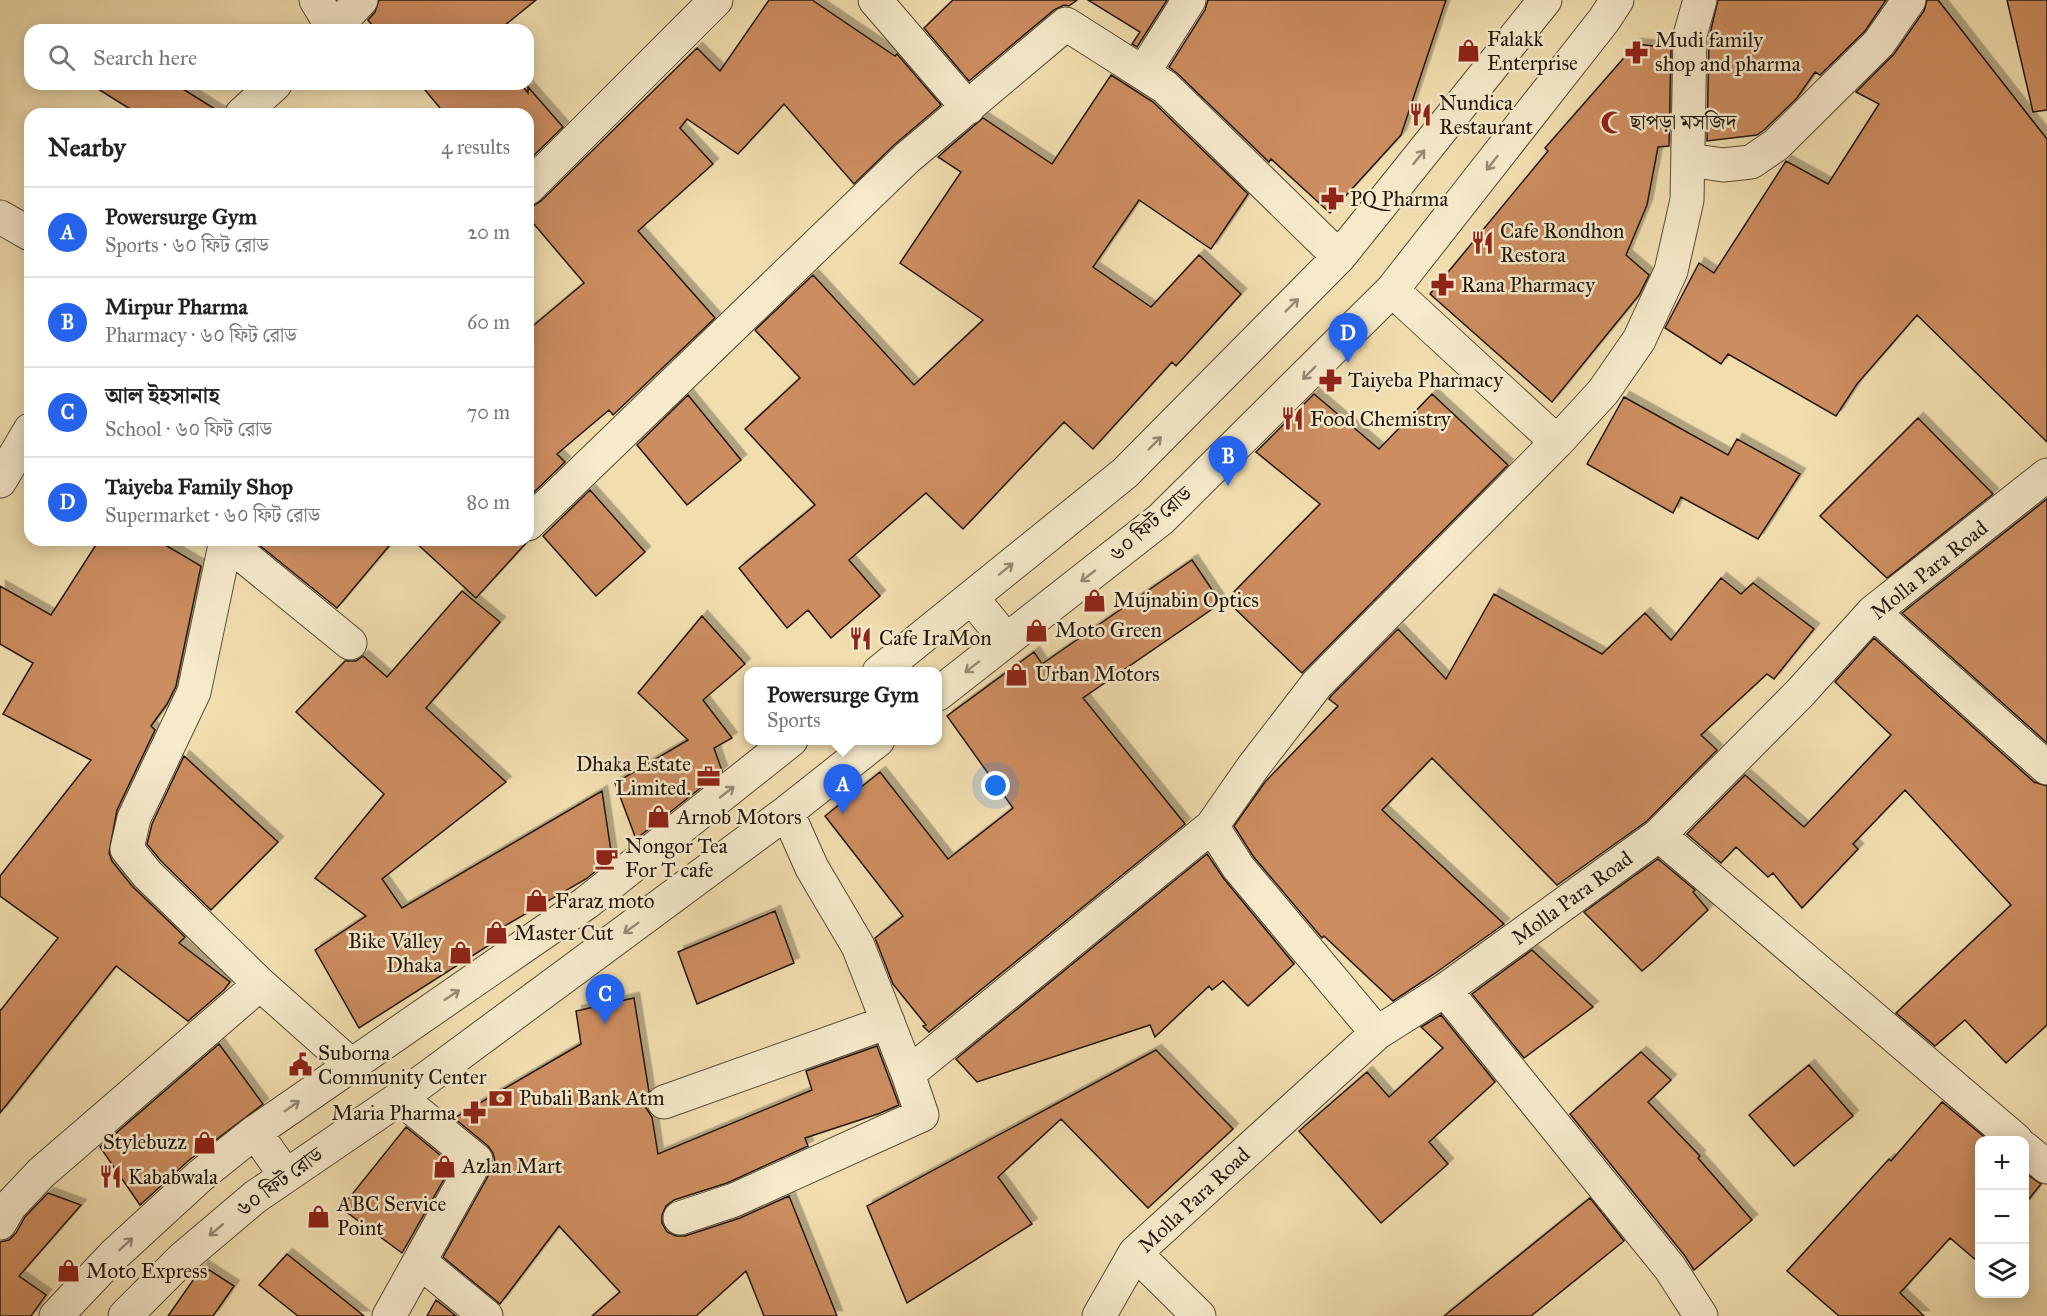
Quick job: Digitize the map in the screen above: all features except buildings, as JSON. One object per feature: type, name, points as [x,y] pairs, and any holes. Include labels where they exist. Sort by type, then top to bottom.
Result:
[{"type":"street","points":[[316,0],[330,24]]},
{"type":"street","points":[[339,24],[361,0]]},
{"type":"street","points":[[534,182],[716,0]]},
{"type":"street","points":[[875,0],[968,108]]},
{"type":"street","points":[[1143,73],[1189,0]]},
{"type":"street","points":[[885,667],[1125,472],[1340,257],[1545,0]]},
{"type":"street","name":"৬০ ফিট রোড","points":[[942,691],[1161,519],[1392,290],[1604,20],[1617,0]]},
{"type":"street","points":[[908,1074],[1212,826],[1253,767],[1317,684],[1557,442],[1603,392],[1639,340],[1671,271],[1687,200],[1690,35],[1700,0]]},
{"type":"street","points":[[1689,160],[1724,165],[1751,162],[1776,145],[1879,43],[1909,0]]},
{"type":"street","points":[[534,518],[907,158],[1066,24],[1166,87],[1340,257]]},
{"type":"street","points":[[249,108],[268,90]]},
{"type":"street","points":[[0,217],[24,231]]},
{"type":"street","points":[[1392,290],[1557,442]]},
{"type":"street","points":[[0,481],[24,440]]},
{"type":"street","name":"Molla Para Road","points":[[1099,1316],[1135,1253],[1377,1033],[1445,990],[1659,835],[1800,693],[1873,612],[2047,475]]},
{"type":"street","points":[[224,546],[194,692],[134,818],[128,849],[147,874],[260,984],[351,1065]]},
{"type":"street","points":[[231,546],[350,643]]},
{"type":"street","points":[[972,598],[1006,640]]},
{"type":"street","points":[[1873,612],[2047,768]]},
{"type":"street","points":[[56,1316],[122,1247],[200,1176],[255,1132],[586,903],[787,745]]},
{"type":"street","name":"৬০ ফিট রোড","points":[[125,1316],[183,1258],[255,1197],[400,1098],[787,812],[873,745]]},
{"type":"street","points":[[680,1218],[734,1200],[922,1115],[858,946],[812,868],[787,812]]},
{"type":"street","points":[[1212,826],[1238,867],[1377,1033]]},
{"type":"street","points":[[1659,835],[2011,1136]]},
{"type":"street","points":[[0,1223],[10,1206],[41,1173],[260,984]]},
{"type":"street","points":[[1445,990],[1670,1268],[1701,1316]]},
{"type":"street","points":[[664,1102],[888,1022]]},
{"type":"street","points":[[389,1316],[476,1160],[400,1098]]},
{"type":"street","points":[[255,1132],[286,1176]]},
{"type":"street","points":[[2029,1151],[2047,1167]]},
{"type":"street","points":[[1135,1253],[1199,1316]]},
{"type":"street","points":[[420,1262],[486,1316]]},
{"type":"place","name":"Falakk Enterprise","points":[[1469,51]]},
{"type":"place","name":"Mudi family shop and pharma","points":[[1637,52]]},
{"type":"place","name":"Nundica Restaurant","points":[[1421,115]]},
{"type":"place","name":"ছাপড়া মসজিদ","points":[[1612,122]]},
{"type":"place","name":"PQ Pharma","points":[[1332,199]]},
{"type":"place","name":"Cafe Rondhon Restora","points":[[1482,243]]},
{"type":"place","name":"Rana Pharmacy","points":[[1443,285]]},
{"type":"place","name":"Taiyeba Family Shop","points":[[1348,363]]},
{"type":"place","name":"Taiyeba Pharmacy","points":[[1330,380]]},
{"type":"place","name":"Food Chemistry","points":[[1292,419]]},
{"type":"place","name":"Mirpur Pharma","points":[[1228,486]]},
{"type":"place","name":"Mujnabin Optics","points":[[1095,600]]},
{"type":"place","name":"Moto Green","points":[[1037,630]]},
{"type":"place","name":"Cafe IraMon","points":[[861,638]]},
{"type":"place","name":"Urban Motors","points":[[1017,674]]},
{"type":"place","name":"Dhaka Estate Limited.","points":[[709,776]]},
{"type":"place","name":"Powersurge Gym","points":[[843,814]]},
{"type":"place","name":"Arnob Motors","points":[[659,817]]},
{"type":"place","name":"Nongor Tea For T cafe","points":[[607,858]]},
{"type":"place","name":"Faraz moto","points":[[537,901]]},
{"type":"place","name":"Master Cut","points":[[496,933]]},
{"type":"place","name":"Bike Valley Dhaka","points":[[460,953]]},
{"type":"place","name":"আল ইহসানাহ","points":[[605,1024]]},
{"type":"place","name":"Suborna Community Center","points":[[300,1065]]},
{"type":"place","name":"Pubali Bank Atm","points":[[501,1098]]},
{"type":"place","name":"Maria Pharma","points":[[474,1113]]},
{"type":"place","name":"Stylebuzz","points":[[205,1142]]},
{"type":"place","name":"Azlan Mart","points":[[444,1166]]},
{"type":"place","name":"Kababwala","points":[[110,1177]]},
{"type":"place","name":"ABC Service Point","points":[[319,1216]]},
{"type":"place","name":"Moto Express","points":[[68,1271]]}]
